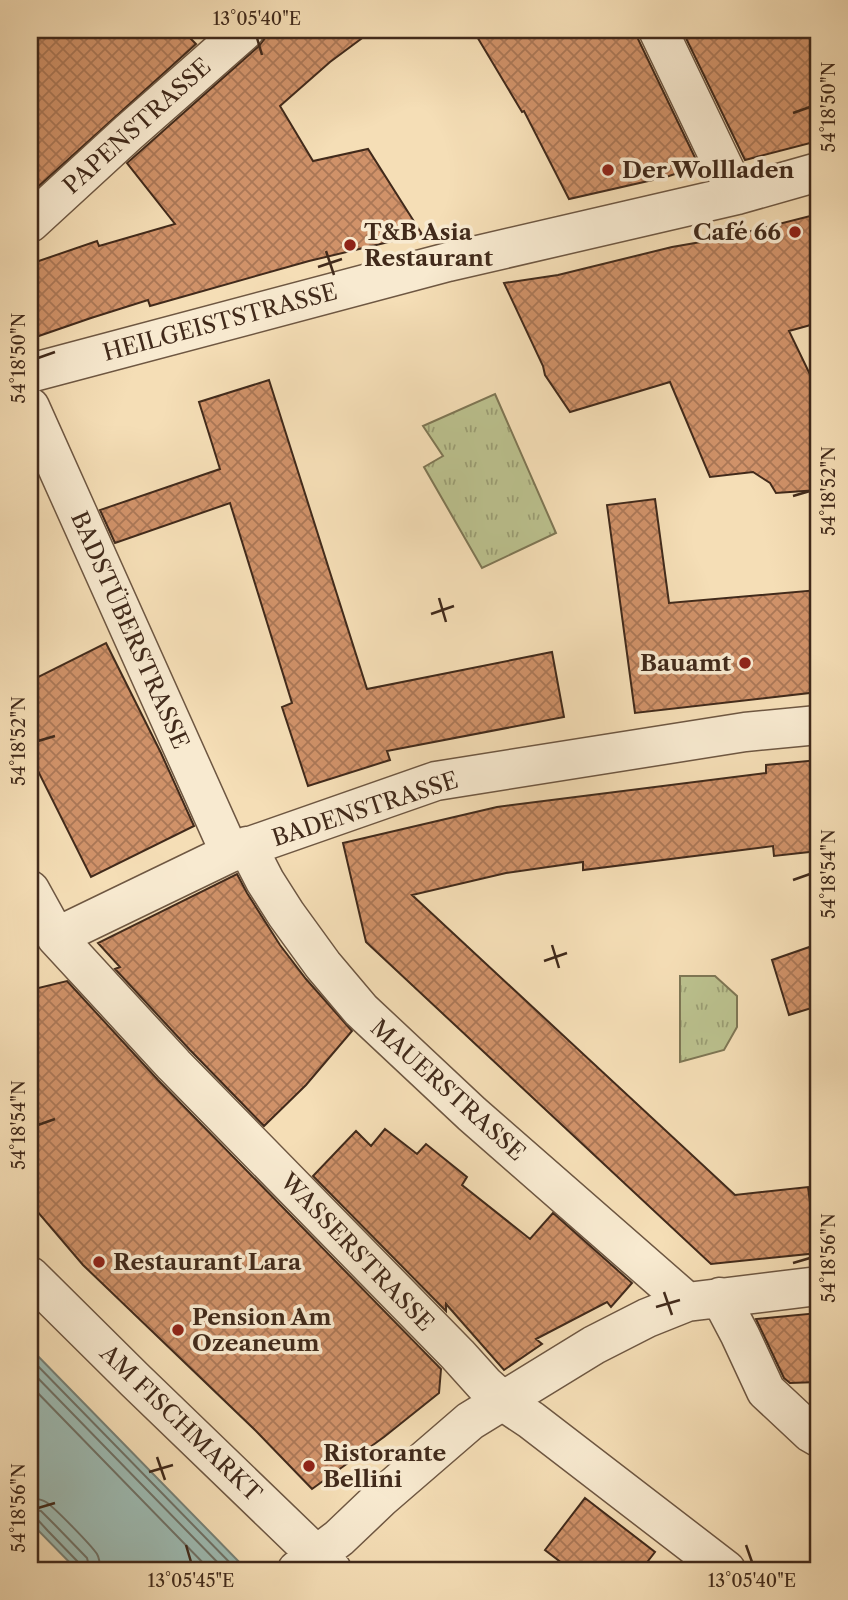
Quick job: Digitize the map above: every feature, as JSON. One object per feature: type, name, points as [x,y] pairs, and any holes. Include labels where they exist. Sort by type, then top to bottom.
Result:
[{"type":"street","name":"PAPENSTRASSE","points":[[30,223],[128,132],[245,30]]},
{"type":"street","points":[[658,30],[737,195]]},
{"type":"street","name":"HEILGEISTSTRASSE","points":[[30,373],[448,262],[737,195],[818,172]]},
{"type":"street","name":"BADSTÜBERSTRASSE","points":[[30,407],[238,850]]},
{"type":"street","name":"BADENSTRASSE","points":[[56,937],[238,850],[436,781],[745,732],[818,725]]},
{"type":"street","name":"MAUERSTRASSE","points":[[238,850],[265,881],[323,965],[361,1010],[472,1114],[704,1300],[740,1335],[766,1391],[818,1437]]},
{"type":"street","name":"WASSERSTRASSE","points":[[31,897],[56,937],[174,1066],[485,1385],[503,1402],[531,1420],[726,1570]]},
{"type":"street","name":"AM FISCHMARKT","points":[[30,1276],[315,1565]]},
{"type":"street","points":[[315,1565],[382,1497],[470,1422],[594,1345],[647,1318],[704,1300],[818,1286]]},
{"type":"green space","points":[[495,394],[556,533],[482,568],[424,467],[443,456],[423,426]]},
{"type":"green space","points":[[680,976],[715,976],[737,996],[737,1027],[724,1050],[680,1062]]},
{"type":"water","points":[[30,1348],[247,1570],[77,1570],[30,1522]]},
{"type":"building","points":[[30,30],[182,30],[196,44],[30,194]]},
{"type":"building","points":[[269,30],[373,30],[330,62],[280,106],[313,161],[368,149],[422,234],[309,261],[150,306],[148,300],[30,339],[30,264],[97,241],[99,246],[175,224],[127,163],[259,46]]},
{"type":"building","points":[[473,30],[636,30],[699,166],[666,177],[569,199],[524,111],[522,112]]},
{"type":"building","points":[[682,30],[818,30],[818,141],[745,160]]},
{"type":"building","points":[[818,214],[818,323],[789,331],[818,391],[818,490],[776,493],[770,483],[753,472],[710,477],[670,382],[570,412],[545,375],[504,283],[558,275]]},
{"type":"building","points":[[269,380],[367,689],[552,652],[564,717],[387,751],[390,760],[308,786],[282,707],[292,703],[230,503],[115,543],[100,510],[220,469],[199,402]]},
{"type":"building","points":[[655,499],[669,603],[818,590],[818,692],[635,713],[607,505]]},
{"type":"building","points":[[106,643],[194,826],[91,877],[30,755],[30,681]]},
{"type":"building","points":[[818,760],[818,851],[774,856],[773,846],[583,870],[583,862],[506,873],[412,895],[735,1195],[808,1187],[812,1216],[818,1215],[818,1253],[711,1264],[366,942],[343,843],[497,807],[766,773],[766,765]]},
{"type":"building","points":[[237,874],[280,945],[352,1031],[306,1085],[264,1126],[115,969],[120,967],[98,943]]},
{"type":"building","points":[[818,944],[818,1006],[789,1015],[772,960]]},
{"type":"building","points":[[67,981],[158,1080],[441,1369],[439,1393],[312,1489],[256,1431],[83,1265],[30,1203],[30,990]]},
{"type":"building","points":[[385,1129],[417,1154],[426,1144],[467,1177],[462,1185],[530,1239],[553,1213],[632,1283],[611,1307],[607,1302],[536,1339],[542,1344],[504,1370],[446,1304],[446,1311],[313,1176],[356,1131],[371,1146]]},
{"type":"building","points":[[818,1313],[818,1382],[790,1383],[784,1378],[756,1319]]},
{"type":"building","points":[[585,1498],[655,1552],[641,1570],[571,1570],[545,1550]]},
{"type":"place","name":"Der Wollladen","points":[[608,170]]},
{"type":"place","name":"Café 66","points":[[795,232]]},
{"type":"place","name":"T&B Asia Restaurant","points":[[350,245]]},
{"type":"place","name":"Bauamt","points":[[745,663]]},
{"type":"place","name":"Restaurant Lara","points":[[99,1262]]},
{"type":"place","name":"Pension Am Ozeaneum","points":[[178,1330]]},
{"type":"place","name":"Ristorante Bellini","points":[[309,1466]]}]
